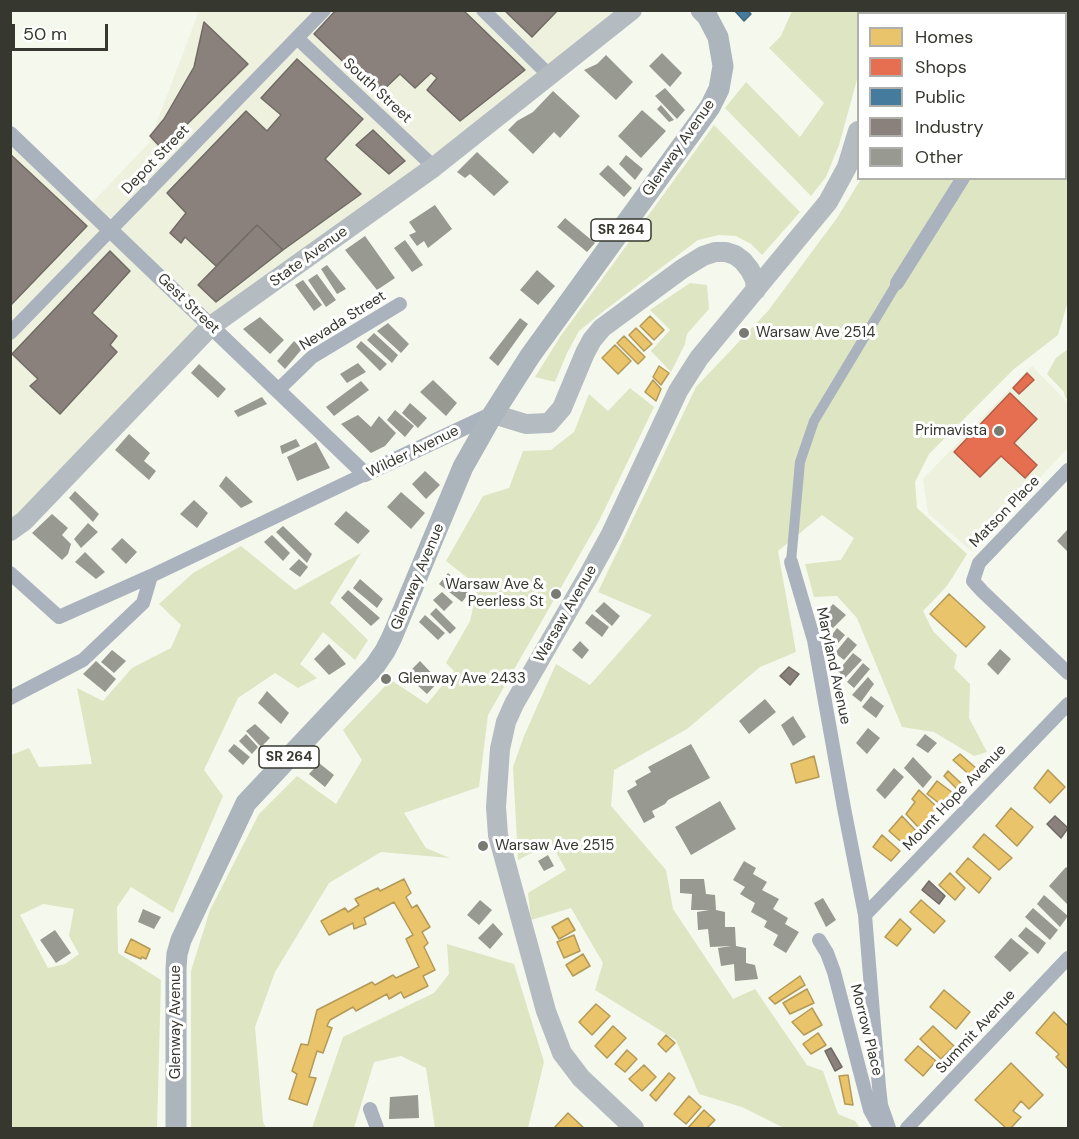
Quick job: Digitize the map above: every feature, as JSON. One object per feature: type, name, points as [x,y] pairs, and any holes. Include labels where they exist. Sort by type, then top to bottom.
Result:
[{"type":"main road","name":"State Avenue","points":[[10,531],[24,521],[211,326],[434,167],[632,10]]},
{"type":"main road","name":"Glenway Avenue","points":[[176,1128],[176,969],[181,940],[246,803],[374,667],[385,651],[393,637],[464,467],[493,414],[530,356],[710,107],[719,89],[723,66],[718,37],[707,16],[701,10]]},
{"type":"main road","name":"Warsaw Avenue","points":[[634,1128],[581,1078],[562,1053],[546,1011],[498,835],[496,807],[501,749],[506,722],[611,534],[678,391],[699,358],[828,202],[847,167],[857,134]]},
{"type":"main road","points":[[493,414],[526,424],[549,423],[562,408],[585,353],[602,328],[703,256],[716,252],[735,255],[750,270],[755,280],[756,290]]},
{"type":"street","name":"Depot Street","points":[[10,333],[324,10]]},
{"type":"street","points":[[483,10],[550,76]]},
{"type":"street","name":"South Street","points":[[297,38],[434,167]]},
{"type":"street","name":"Gest Street","points":[[10,134],[365,474]]},
{"type":"street","name":"Maryland Avenue","points":[[889,1128],[881,1105],[865,915],[814,640],[791,562],[800,462],[814,421],[962,180]]},
{"type":"street","name":"Nevada Street","points":[[278,390],[312,357],[400,304]]},
{"type":"street","name":"Wilder Avenue","points":[[10,573],[59,617],[151,576],[493,414]]},
{"type":"street","name":"Matson Place","points":[[1068,470],[979,563],[973,581],[1068,673]]},
{"type":"street","points":[[10,698],[83,660],[142,603],[151,576]]},
{"type":"street","name":"Mount Hope Avenue","points":[[865,915],[1068,704]]},
{"type":"street","name":"Morrow Place","points":[[819,940],[834,972],[870,1110],[882,1128]]},
{"type":"street","name":"Summit Avenue","points":[[907,1128],[1068,958]]},
{"type":"street","points":[[370,1109],[377,1128]]},
{"type":"shaded area","points":[[199,11],[632,11],[211,326],[11,531],[10,134],[88,207],[149,143]]},
{"type":"shaded area","points":[[1032,366],[1068,403],[1068,448],[971,551],[928,513],[923,479]]},
{"type":"green space","points":[[792,11],[883,11],[857,12],[857,80],[839,145],[826,177],[811,196],[725,108],[746,82],[800,137],[824,103],[769,48],[781,36]]},
{"type":"green space","points":[[714,125],[800,212],[762,255],[751,244],[736,236],[719,235],[698,240],[579,331],[555,382],[535,377],[560,337]]},
{"type":"green space","points":[[1068,153],[1068,301],[1058,335],[1014,369],[929,454],[915,482],[917,508],[967,554],[947,586],[923,611],[933,631],[957,655],[954,668],[970,684],[969,718],[987,752],[974,756],[934,732],[902,727],[857,618],[837,596],[814,597],[805,564],[841,560],[854,538],[822,515],[778,551],[796,652],[760,667],[687,729],[614,770],[611,806],[666,870],[673,909],[733,999],[755,989],[807,1065],[823,1071],[838,1114],[855,1121],[860,1128],[784,1128],[742,1107],[699,1094],[676,1040],[595,990],[603,963],[571,908],[531,920],[528,893],[566,870],[551,843],[518,860],[513,767],[556,664],[590,685],[652,615],[598,592],[696,387],[768,311],[837,218],[860,180],[1067,180]]},
{"type":"green space","points":[[690,283],[707,285],[709,309],[687,334],[685,344],[671,372],[651,351],[670,330],[650,310]]},
{"type":"green space","points":[[1068,349],[1068,400],[1064,392],[1047,374],[1056,358]]},
{"type":"green space","points":[[630,388],[654,407],[599,521],[488,715],[479,787],[404,813],[426,848],[450,858],[381,852],[329,883],[275,972],[255,1027],[263,1122],[266,1128],[191,1128],[191,971],[210,910],[259,814],[297,776],[336,804],[362,760],[343,730],[391,680],[427,704],[454,671],[446,663],[470,621],[478,586],[446,561],[483,496],[509,488],[523,451],[551,450],[574,432],[589,394],[608,411]]},
{"type":"green space","points":[[241,546],[295,590],[361,553],[330,603],[368,640],[355,660],[323,632],[300,664],[317,678],[298,688],[275,673],[238,698],[204,770],[223,796],[173,913],[131,887],[117,907],[118,953],[161,980],[157,1128],[11,1128],[11,755],[29,748],[39,767],[92,764],[77,688],[103,701],[132,668],[171,648],[181,625],[159,604],[193,573]],"holes":[[[43,904],[74,909],[69,936],[79,954],[65,964],[48,968],[20,915]]]},
{"type":"green space","points":[[447,944],[514,964],[544,1062],[528,1128],[435,1128],[426,1068],[401,1056],[374,1062],[354,1128],[312,1128],[343,1037],[434,993],[449,974]]},
{"type":"building: Homes","points":[[650,316],[664,330],[654,340],[640,326]]},
{"type":"building: Homes","points":[[636,328],[652,344],[644,351],[629,335]]},
{"type":"building: Homes","points":[[624,336],[645,357],[638,364],[617,343]]},
{"type":"building: Homes","points":[[615,345],[631,361],[618,374],[602,358]]},
{"type":"building: Homes","points":[[659,366],[669,373],[661,385],[653,377]]},
{"type":"building: Homes","points":[[653,380],[661,389],[656,401],[645,392]]},
{"type":"building: Homes","points":[[949,594],[985,627],[966,647],[930,614]]},
{"type":"building: Homes","points":[[960,754],[977,769],[972,777],[953,760]]},
{"type":"building: Homes","points":[[814,756],[819,777],[796,783],[791,764]]},
{"type":"building: Homes","points":[[1048,770],[1065,787],[1050,803],[1034,788]]},
{"type":"building: Homes","points":[[948,771],[964,786],[959,791],[944,776]]},
{"type":"building: Homes","points":[[937,781],[953,793],[943,806],[927,794]]},
{"type":"building: Homes","points":[[919,790],[938,808],[919,828],[906,814],[915,802],[912,799]]},
{"type":"building: Homes","points":[[1011,808],[1033,827],[1017,846],[996,826]]},
{"type":"building: Homes","points":[[902,816],[917,832],[906,846],[889,831]]},
{"type":"building: Homes","points":[[984,834],[1012,858],[999,870],[973,847]]},
{"type":"building: Homes","points":[[882,835],[900,851],[891,861],[873,847]]},
{"type":"building: Homes","points":[[968,858],[991,878],[979,893],[956,872]]},
{"type":"building: Homes","points":[[950,873],[965,888],[955,900],[939,885]]},
{"type":"building: Homes","points":[[404,879],[411,893],[406,897],[412,908],[417,905],[430,927],[422,932],[428,943],[424,947],[435,970],[423,976],[428,986],[404,998],[401,992],[389,999],[387,994],[356,1011],[353,1007],[330,1020],[327,1026],[332,1028],[323,1053],[317,1051],[309,1077],[316,1078],[307,1105],[289,1099],[297,1074],[292,1071],[301,1044],[308,1045],[317,1010],[372,982],[375,985],[393,975],[396,978],[419,967],[406,939],[413,935],[394,902],[364,918],[366,924],[354,929],[353,923],[329,935],[321,921],[345,908],[348,912],[359,905],[355,899],[378,888],[380,891]]},
{"type":"building: Homes","points":[[921,900],[945,921],[934,933],[910,912]]},
{"type":"building: Homes","points":[[568,918],[575,930],[559,939],[552,927]]},
{"type":"building: Homes","points":[[900,919],[911,929],[897,946],[885,937]]},
{"type":"building: Homes","points":[[574,935],[580,951],[564,958],[557,942]]},
{"type":"building: Homes","points":[[131,939],[150,949],[146,959],[125,952]]},
{"type":"building: Homes","points":[[583,954],[590,966],[573,976],[566,965]]},
{"type":"building: Homes","points":[[800,976],[805,985],[775,1004],[769,998]]},
{"type":"building: Homes","points":[[807,989],[814,1003],[790,1014],[783,1003]]},
{"type":"building: Homes","points":[[944,990],[970,1012],[956,1029],[930,1007]]},
{"type":"building: Homes","points":[[596,1004],[610,1016],[592,1035],[579,1022]]},
{"type":"building: Homes","points":[[812,1008],[822,1025],[804,1035],[792,1022]]},
{"type":"building: Homes","points":[[1054,1012],[1068,1026],[1068,1069],[1056,1057],[1059,1054],[1036,1033]]},
{"type":"building: Homes","points":[[613,1026],[626,1038],[607,1058],[595,1046]]},
{"type":"building: Homes","points":[[933,1026],[954,1046],[941,1059],[920,1039]]},
{"type":"building: Homes","points":[[818,1033],[826,1045],[811,1054],[803,1044]]},
{"type":"building: Homes","points":[[666,1035],[675,1043],[666,1052],[658,1044]]},
{"type":"building: Homes","points":[[918,1046],[936,1061],[923,1076],[905,1060]]},
{"type":"building: Homes","points":[[627,1050],[637,1059],[625,1072],[615,1064]]},
{"type":"building: Homes","points":[[1011,1063],[1043,1095],[1029,1109],[1021,1101],[1013,1111],[1021,1117],[1011,1128],[1006,1128],[975,1100]]},
{"type":"building: Homes","points":[[644,1065],[656,1077],[642,1091],[629,1079]]},
{"type":"building: Homes","points":[[669,1073],[675,1078],[656,1101],[650,1095]]},
{"type":"building: Homes","points":[[848,1075],[853,1105],[845,1104],[839,1076]]},
{"type":"building: Homes","points":[[689,1096],[701,1107],[686,1124],[674,1114]]},
{"type":"building: Homes","points":[[704,1110],[715,1120],[707,1128],[688,1128]]},
{"type":"building: Homes","points":[[568,1113],[584,1128],[554,1128]]},
{"type":"building: Shops","points":[[1027,373],[1034,380],[1019,394],[1013,388]]},
{"type":"building: Shops","name":"Primavista","points":[[1010,393],[1037,419],[1014,443],[1037,465],[1025,478],[1001,456],[980,477],[954,452]]},
{"type":"building: Public","points":[[734,10],[747,10],[751,14],[744,21]]},
{"type":"building: Industry","points":[[336,10],[463,10],[525,70],[460,121],[427,90],[437,78],[431,73],[415,88],[400,74],[378,95],[314,34]]},
{"type":"building: Industry","points":[[504,10],[558,10],[532,37]]},
{"type":"building: Industry","points":[[204,22],[248,64],[162,149],[150,136],[164,119],[194,67]]},
{"type":"building: Industry","points":[[297,59],[363,119],[325,159],[361,194],[283,250],[257,225],[216,266],[185,237],[181,243],[170,233],[186,213],[167,193],[246,111],[267,131],[281,115],[261,98]]},
{"type":"building: Industry","points":[[373,130],[405,161],[389,174],[356,145]]},
{"type":"building: Industry","points":[[10,154],[87,226],[10,306]]},
{"type":"building: Industry","points":[[257,225],[283,250],[216,302],[198,285]]},
{"type":"building: Industry","points":[[110,251],[130,271],[92,313],[117,336],[110,345],[117,352],[60,414],[30,386],[38,379],[12,354]]},
{"type":"building: Industry","points":[[789,667],[799,674],[790,685],[780,676]]},
{"type":"building: Industry","points":[[1055,816],[1068,828],[1061,838],[1047,824]]},
{"type":"building: Industry","points":[[929,881],[945,896],[939,904],[922,890]]},
{"type":"building: Industry","points":[[831,1048],[842,1067],[835,1071],[825,1051]]},
{"type":"building: Other","points":[[662,53],[682,73],[670,87],[649,66]]},
{"type":"building: Other","points":[[606,55],[633,82],[616,100],[584,70],[597,64]]},
{"type":"building: Other","points":[[665,88],[685,110],[677,119],[655,96]]},
{"type":"building: Other","points":[[553,91],[580,116],[560,138],[554,132],[533,154],[508,130],[517,121],[533,112]]},
{"type":"building: Other","points":[[661,105],[674,120],[669,122],[657,109]]},
{"type":"building: Other","points":[[642,110],[666,131],[641,158],[618,136]]},
{"type":"building: Other","points":[[477,152],[509,182],[494,196],[470,174],[465,178],[457,172]]},
{"type":"building: Other","points":[[626,155],[643,169],[635,180],[619,164]]},
{"type":"building: Other","points":[[608,165],[632,188],[624,197],[599,174]]},
{"type":"building: Other","points":[[435,205],[452,229],[428,248],[424,241],[417,246],[409,235],[416,232],[409,222]]},
{"type":"building: Other","points":[[565,218],[595,243],[587,252],[557,227]]},
{"type":"building: Other","points":[[365,236],[395,278],[377,290],[345,250]]},
{"type":"building: Other","points":[[405,240],[423,265],[412,272],[394,248]]},
{"type":"building: Other","points":[[327,265],[346,289],[337,294],[321,269]]},
{"type":"building: Other","points":[[537,270],[555,286],[538,305],[520,290]]},
{"type":"building: Other","points":[[317,274],[336,300],[326,307],[308,280]]},
{"type":"building: Other","points":[[303,280],[322,305],[314,311],[295,285]]},
{"type":"building: Other","points":[[260,317],[284,340],[270,354],[243,329]]},
{"type":"building: Other","points":[[520,318],[528,324],[498,366],[489,358]]},
{"type":"building: Other","points":[[388,323],[409,344],[401,353],[377,331]]},
{"type":"building: Other","points":[[374,333],[398,355],[392,363],[367,340]]},
{"type":"building: Other","points":[[294,341],[302,349],[285,369],[277,361]]},
{"type":"building: Other","points":[[361,341],[387,364],[380,371],[356,347]]},
{"type":"building: Other","points":[[358,363],[366,372],[347,383],[340,374]]},
{"type":"building: Other","points":[[199,364],[226,389],[218,398],[191,373]]},
{"type":"building: Other","points":[[433,380],[457,403],[446,416],[420,392]]},
{"type":"building: Other","points":[[361,381],[369,390],[334,416],[326,407]]},
{"type":"building: Other","points":[[262,397],[267,404],[238,417],[234,411]]},
{"type":"building: Other","points":[[410,403],[427,418],[418,428],[402,413]]},
{"type":"building: Other","points":[[395,410],[414,426],[405,437],[387,420]]},
{"type":"building: Other","points":[[358,415],[371,427],[379,416],[396,433],[385,446],[371,453],[341,424]]},
{"type":"building: Other","points":[[129,434],[150,453],[144,461],[156,471],[149,480],[115,450]]},
{"type":"building: Other","points":[[296,439],[300,446],[282,454],[280,446]]},
{"type":"building: Other","points":[[316,442],[330,468],[297,481],[287,457]]},
{"type":"building: Other","points":[[425,471],[440,485],[426,499],[412,484]]},
{"type":"building: Other","points":[[226,476],[253,502],[241,508],[219,486]]},
{"type":"building: Other","points":[[75,491],[99,514],[93,522],[69,498]]},
{"type":"building: Other","points":[[401,492],[425,513],[411,529],[387,507]]},
{"type":"building: Other","points":[[194,500],[208,513],[197,528],[180,514]]},
{"type":"building: Other","points":[[346,511],[370,531],[358,544],[334,524]]},
{"type":"building: Other","points":[[52,514],[68,528],[62,535],[71,544],[68,554],[62,560],[32,533]]},
{"type":"building: Other","points":[[88,523],[98,532],[81,548],[74,539]]},
{"type":"building: Other","points":[[283,526],[312,554],[307,563],[276,532]]},
{"type":"building: Other","points":[[1068,529],[1068,552],[1057,541]]},
{"type":"building: Other","points":[[272,535],[290,553],[283,561],[264,542]]},
{"type":"building: Other","points":[[122,538],[137,552],[126,564],[111,549]]},
{"type":"building: Other","points":[[85,552],[105,572],[96,579],[75,562]]},
{"type":"building: Other","points":[[299,559],[308,567],[300,577],[289,569]]},
{"type":"building: Other","points":[[448,573],[470,592],[462,602],[439,584]]},
{"type":"building: Other","points":[[360,579],[383,599],[377,608],[353,588]]},
{"type":"building: Other","points":[[348,590],[380,618],[371,626],[341,598]]},
{"type":"building: Other","points":[[442,592],[453,602],[444,611],[433,600]]},
{"type":"building: Other","points":[[604,602],[620,616],[612,626],[595,611]]},
{"type":"building: Other","points":[[833,604],[846,615],[833,628],[821,618]]},
{"type":"building: Other","points":[[436,608],[456,628],[450,634],[430,614]]},
{"type":"building: Other","points":[[592,614],[609,627],[602,637],[585,623]]},
{"type":"building: Other","points":[[425,615],[445,633],[438,640],[419,622]]},
{"type":"building: Other","points":[[837,628],[845,635],[834,648],[827,642]]},
{"type":"building: Other","points":[[848,637],[857,645],[844,660],[835,653]]},
{"type":"building: Other","points":[[580,641],[589,650],[582,659],[572,650]]},
{"type":"building: Other","points":[[329,644],[346,664],[329,675],[314,659]]},
{"type":"building: Other","points":[[1000,649],[1011,659],[998,675],[987,664]]},
{"type":"building: Other","points":[[112,650],[126,661],[114,673],[101,662]]},
{"type":"building: Other","points":[[853,653],[862,660],[845,678],[838,671]]},
{"type":"building: Other","points":[[96,661],[116,679],[105,692],[83,674]]},
{"type":"building: Other","points":[[420,661],[439,681],[427,694],[406,675]]},
{"type":"building: Other","points":[[863,663],[870,669],[854,688],[847,682]]},
{"type":"building: Other","points":[[868,677],[874,684],[861,702],[852,695]]},
{"type":"building: Other","points":[[267,691],[289,713],[281,724],[258,703]]},
{"type":"building: Other","points":[[871,696],[884,706],[876,718],[862,707]]},
{"type":"building: Other","points":[[765,699],[776,712],[749,734],[739,721]]},
{"type":"building: Other","points":[[793,716],[806,737],[793,746],[781,725]]},
{"type":"building: Other","points":[[255,724],[270,738],[261,747],[246,731]]},
{"type":"building: Other","points":[[868,728],[880,738],[867,754],[856,743]]},
{"type":"building: Other","points":[[246,734],[258,747],[252,754],[239,741]]},
{"type":"building: Other","points":[[925,734],[937,743],[928,753],[916,745]]},
{"type":"building: Other","points":[[234,744],[250,757],[243,765],[228,751]]},
{"type":"building: Other","points":[[691,744],[710,778],[668,800],[652,811],[655,817],[644,823],[627,791],[637,785],[635,781],[651,772],[648,767]]},
{"type":"building: Other","points":[[913,757],[932,777],[923,788],[904,768]]},
{"type":"building: Other","points":[[319,763],[334,775],[325,787],[309,774]]},
{"type":"building: Other","points":[[894,768],[904,777],[885,799],[876,790]]},
{"type":"building: Other","points":[[720,801],[736,829],[691,855],[675,827]]},
{"type":"building: Other","points":[[548,855],[554,866],[544,871],[538,861]]},
{"type":"building: Other","points":[[744,861],[756,868],[753,874],[767,882],[762,890],[779,899],[773,909],[788,918],[785,924],[799,932],[786,953],[773,945],[778,935],[764,927],[767,921],[751,912],[755,903],[740,894],[745,887],[733,880]]},
{"type":"building: Other","points":[[1066,867],[1068,869],[1068,905],[1049,886]]},
{"type":"building: Other","points":[[680,879],[704,879],[706,894],[715,895],[716,910],[725,912],[725,927],[735,927],[736,946],[746,948],[746,963],[755,965],[758,979],[735,981],[734,964],[721,966],[718,948],[731,946],[710,947],[708,929],[698,930],[697,912],[709,910],[691,910],[692,894],[680,893]]},
{"type":"building: Other","points":[[1044,895],[1068,916],[1060,927],[1037,904]]},
{"type":"building: Other","points":[[823,898],[836,920],[826,927],[814,903]]},
{"type":"building: Other","points":[[480,900],[492,910],[479,925],[467,915]]},
{"type":"building: Other","points":[[1033,908],[1058,930],[1050,940],[1025,917]]},
{"type":"building: Other","points":[[143,909],[161,917],[154,929],[138,922]]},
{"type":"building: Other","points":[[493,923],[503,934],[490,949],[478,938]]},
{"type":"building: Other","points":[[1026,927],[1046,943],[1038,954],[1018,936]]},
{"type":"building: Other","points":[[55,930],[71,953],[56,963],[40,940]]},
{"type":"building: Other","points":[[1011,938],[1029,953],[1010,972],[994,957]]},
{"type":"building: Other","points":[[418,1095],[419,1118],[389,1119],[390,1097]]},
{"type":"place","name":"Warsaw Ave 2514","points":[[744,333]]},
{"type":"place","name":"Primavista","points":[[999,431]]},
{"type":"place","name":"Warsaw Ave & Peerless St","points":[[556,594]]},
{"type":"place","name":"Glenway Ave 2433","points":[[386,679]]},
{"type":"place","name":"Warsaw Ave 2515","points":[[483,846]]}]
